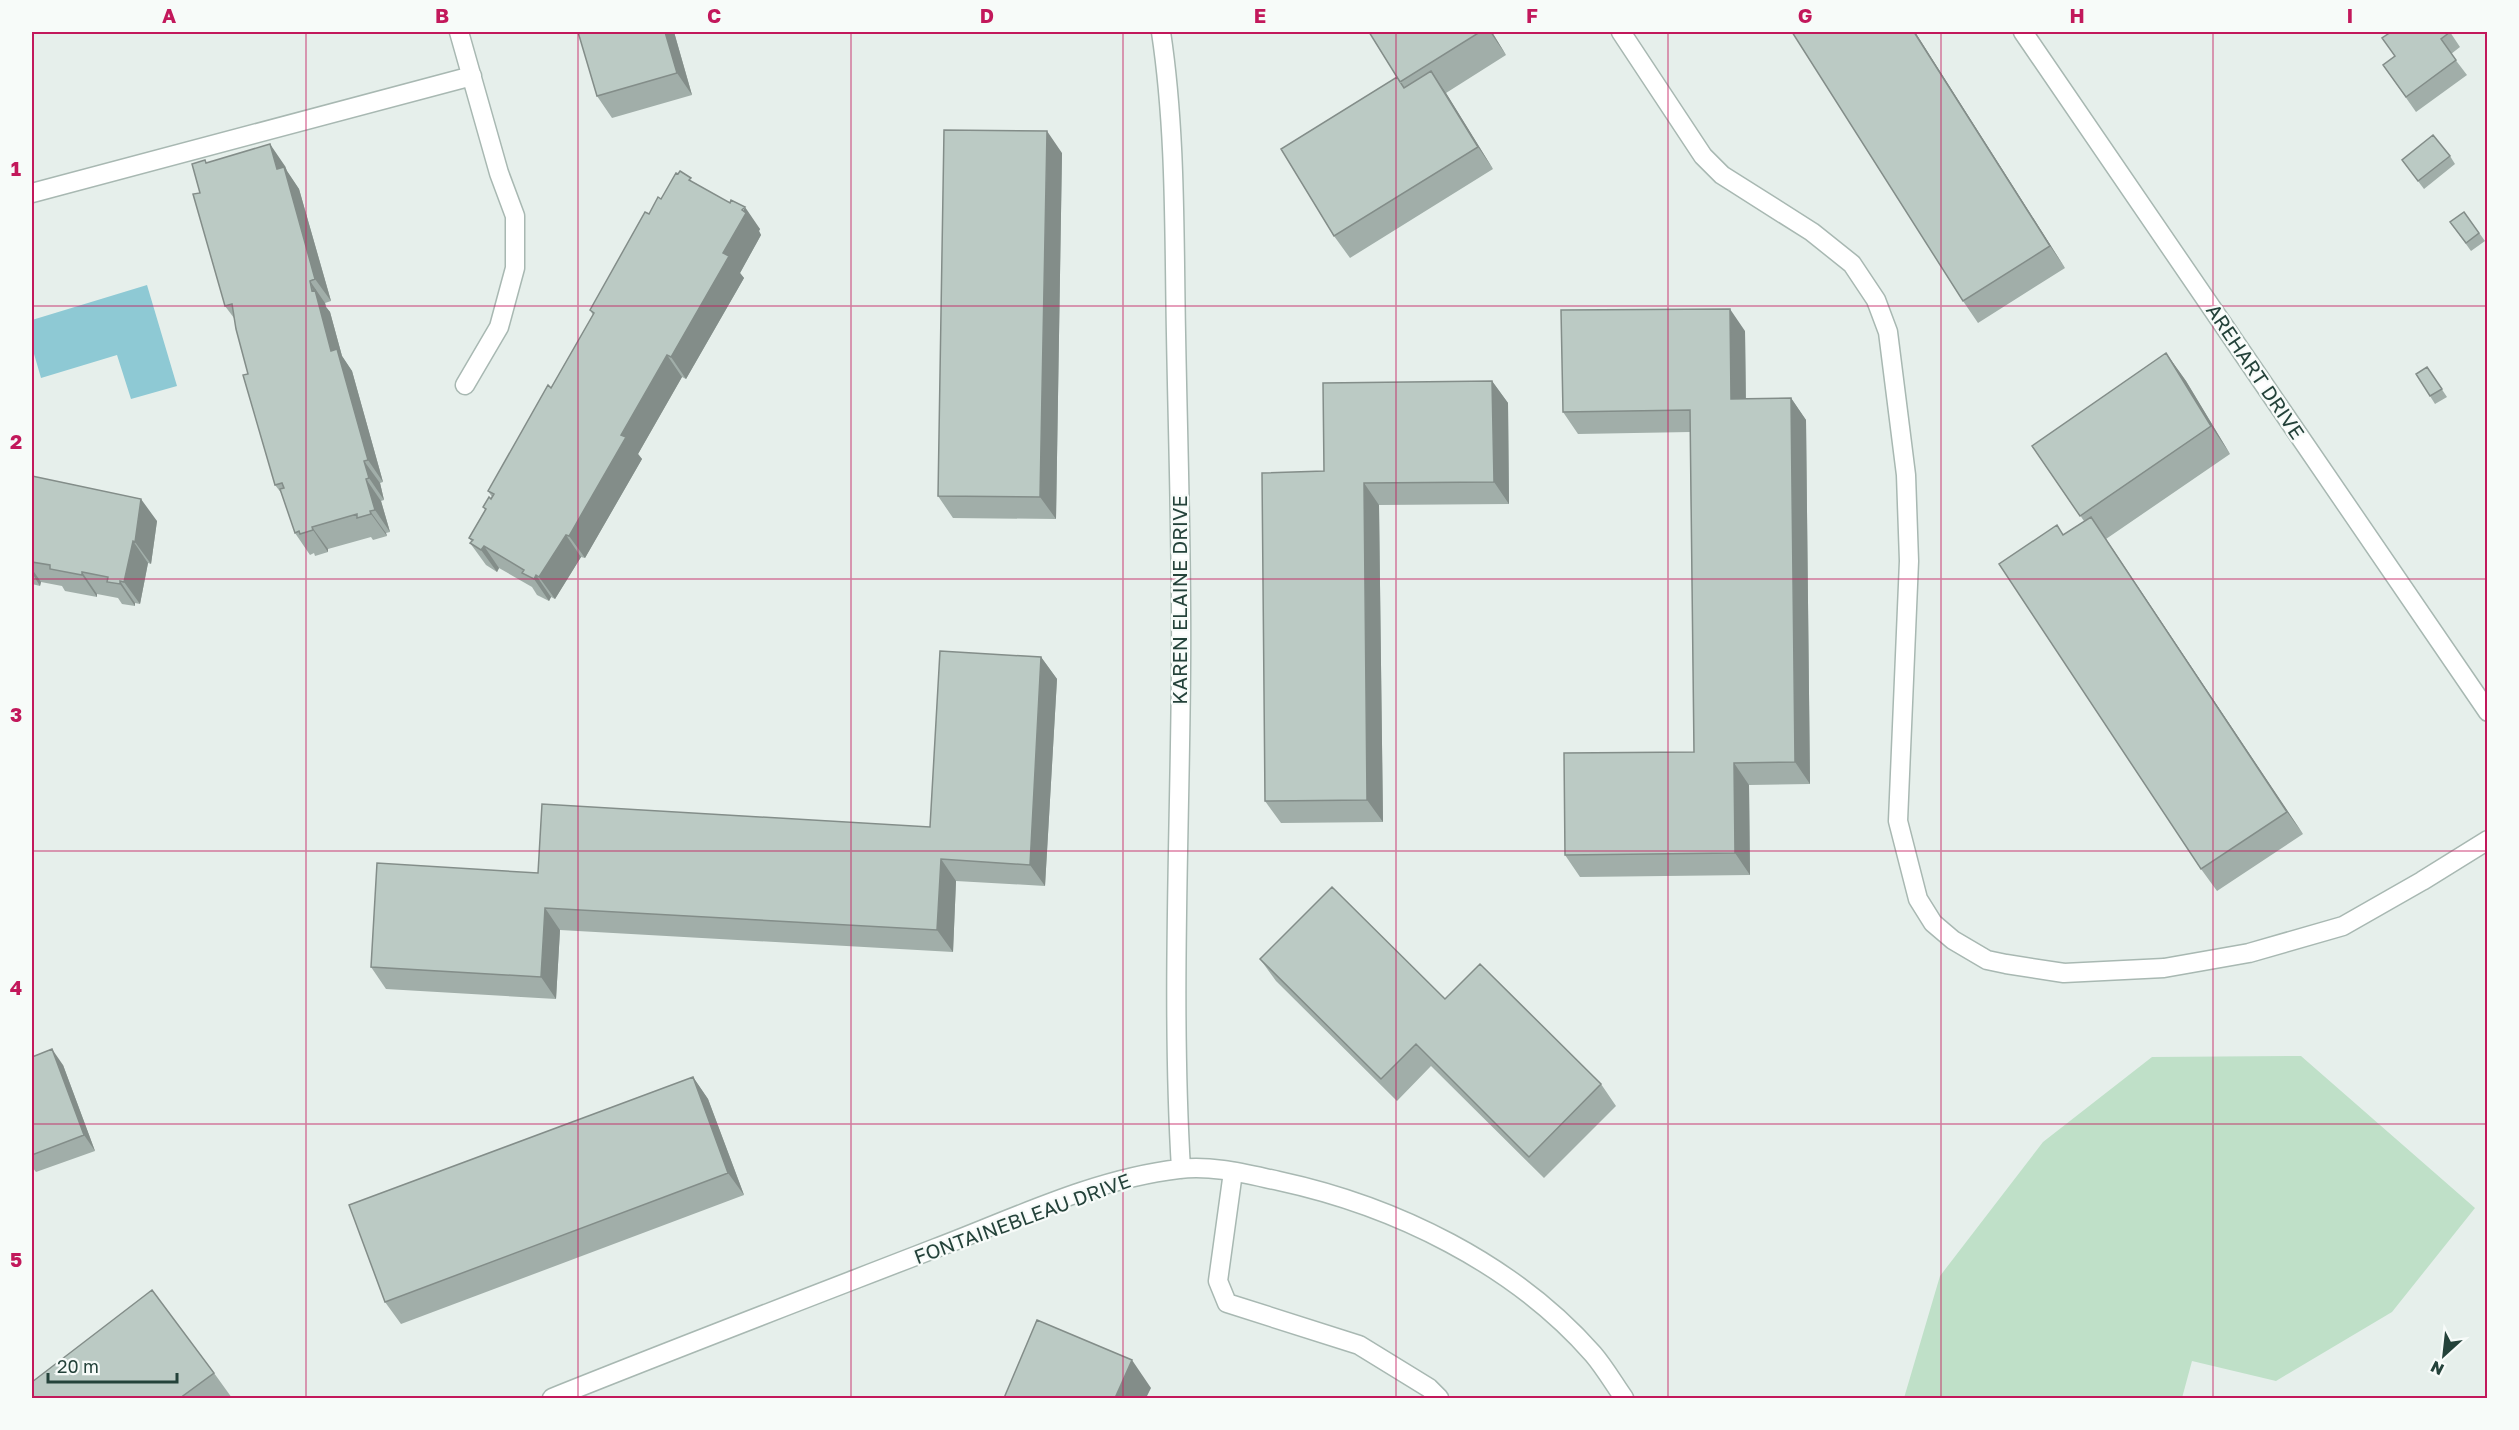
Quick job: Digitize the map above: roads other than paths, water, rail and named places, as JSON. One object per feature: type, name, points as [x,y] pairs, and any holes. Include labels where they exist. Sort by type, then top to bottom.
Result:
[{"type":"street","points":[[459,32],[499,173],[515,216],[515,268],[499,327],[465,385]]},
{"type":"street","name":"KAREN ELAINE DRIVE","points":[[1161,32],[1167,71],[1172,153],[1177,404],[1181,663],[1176,1081],[1181,1169]]},
{"type":"street","points":[[1621,32],[1703,156],[1722,175],[1812,232],[1852,264],[1876,300],[1888,332],[1906,475],[1909,561],[1898,821],[1917,898],[1933,923],[1953,940],[1987,960],[2006,964],[2064,973],[2164,968],[2249,953],[2343,926],[2422,881],[2487,840]]},
{"type":"street","name":"AREHART DRIVE","points":[[2023,32],[2487,712]]},
{"type":"street","points":[[32,193],[472,76]]},
{"type":"street","name":"FONTAINEBLEAU DRIVE","points":[[552,1398],[1120,1179],[1181,1169],[1215,1169],[1308,1187],[1388,1214],[1475,1258],[1551,1313],[1594,1355],[1624,1398]]},
{"type":"street","points":[[1233,1172],[1218,1281],[1227,1303],[1359,1345],[1429,1388],[1439,1398]]},
{"type":"water","points":[[147,285],[177,386],[131,399],[117,355],[41,378],[32,347],[32,320]]}]
